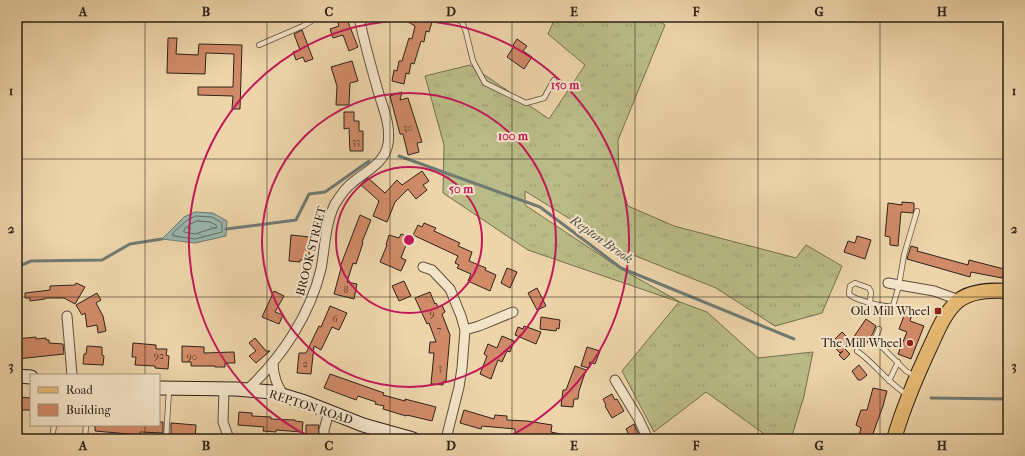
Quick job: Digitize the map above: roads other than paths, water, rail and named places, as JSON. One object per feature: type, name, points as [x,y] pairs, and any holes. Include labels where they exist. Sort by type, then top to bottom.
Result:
[{"type":"main road","points":[[894,439],[908,395],[945,316],[959,300],[976,292],[1008,291]]},
{"type":"street","name":"BROOK STREET","points":[[248,389],[273,362],[302,321],[309,307],[320,270],[331,212],[351,184],[379,163],[388,145],[389,132],[387,120],[369,61],[359,17]]},
{"type":"street","points":[[423,267],[432,270],[450,289],[465,330],[459,387],[446,439]]},
{"type":"street","points":[[888,283],[934,291],[959,300]]},
{"type":"street","points":[[465,330],[513,312]]},
{"type":"street","points":[[67,316],[72,374]]},
{"type":"street","points":[[273,362],[273,374],[284,396]]},
{"type":"street","points":[[17,376],[30,377]]},
{"type":"street","points":[[615,380],[638,418],[648,439]]},
{"type":"street","name":"REPTON ROAD","points":[[164,388],[248,389],[272,392],[305,402],[363,425],[413,439]]},
{"type":"street","points":[[224,389],[223,422],[229,439]]},
{"type":"street","points":[[324,439],[324,430],[329,412]]},
{"type":"lane","points":[[258,45],[303,26],[318,17]]},
{"type":"lane","points":[[455,17],[462,22],[473,60],[485,83],[526,103],[544,98],[554,80]]},
{"type":"lane","points":[[870,302],[871,292],[869,288],[857,283],[851,284],[849,291],[850,296],[870,302],[888,307],[893,306],[899,285],[904,255],[917,211]]},
{"type":"lane","points":[[879,329],[876,336],[877,341],[906,371],[916,376]]},
{"type":"lane","points":[[857,351],[871,361],[897,388],[908,395]]},
{"type":"lane","points":[[890,381],[898,362]]},
{"type":"lane","points":[[164,388],[166,439]]},
{"type":"lane","points":[[52,439],[54,426]]},
{"type":"lane","points":[[85,439],[86,426]]},
{"type":"water","points":[[195,212],[213,213],[227,221],[226,236],[195,243],[162,239],[184,217]]},
{"type":"waterway","name":"Repton Brook","points":[[399,156],[540,207],[621,268],[794,339]]},
{"type":"waterway","name":"Repton Brook","points":[[226,229],[296,220],[309,194],[325,192],[369,161]]},
{"type":"waterway","name":"Repton Brook","points":[[17,267],[31,261],[102,260],[130,244],[162,239]]},
{"type":"waterway","name":"Repton Brook","points":[[931,398],[1008,399]]},
{"type":"place","name":"Old Mill Wheel","points":[[938,311]]},
{"type":"place","name":"The Mill Wheel","points":[[910,343]]}]
